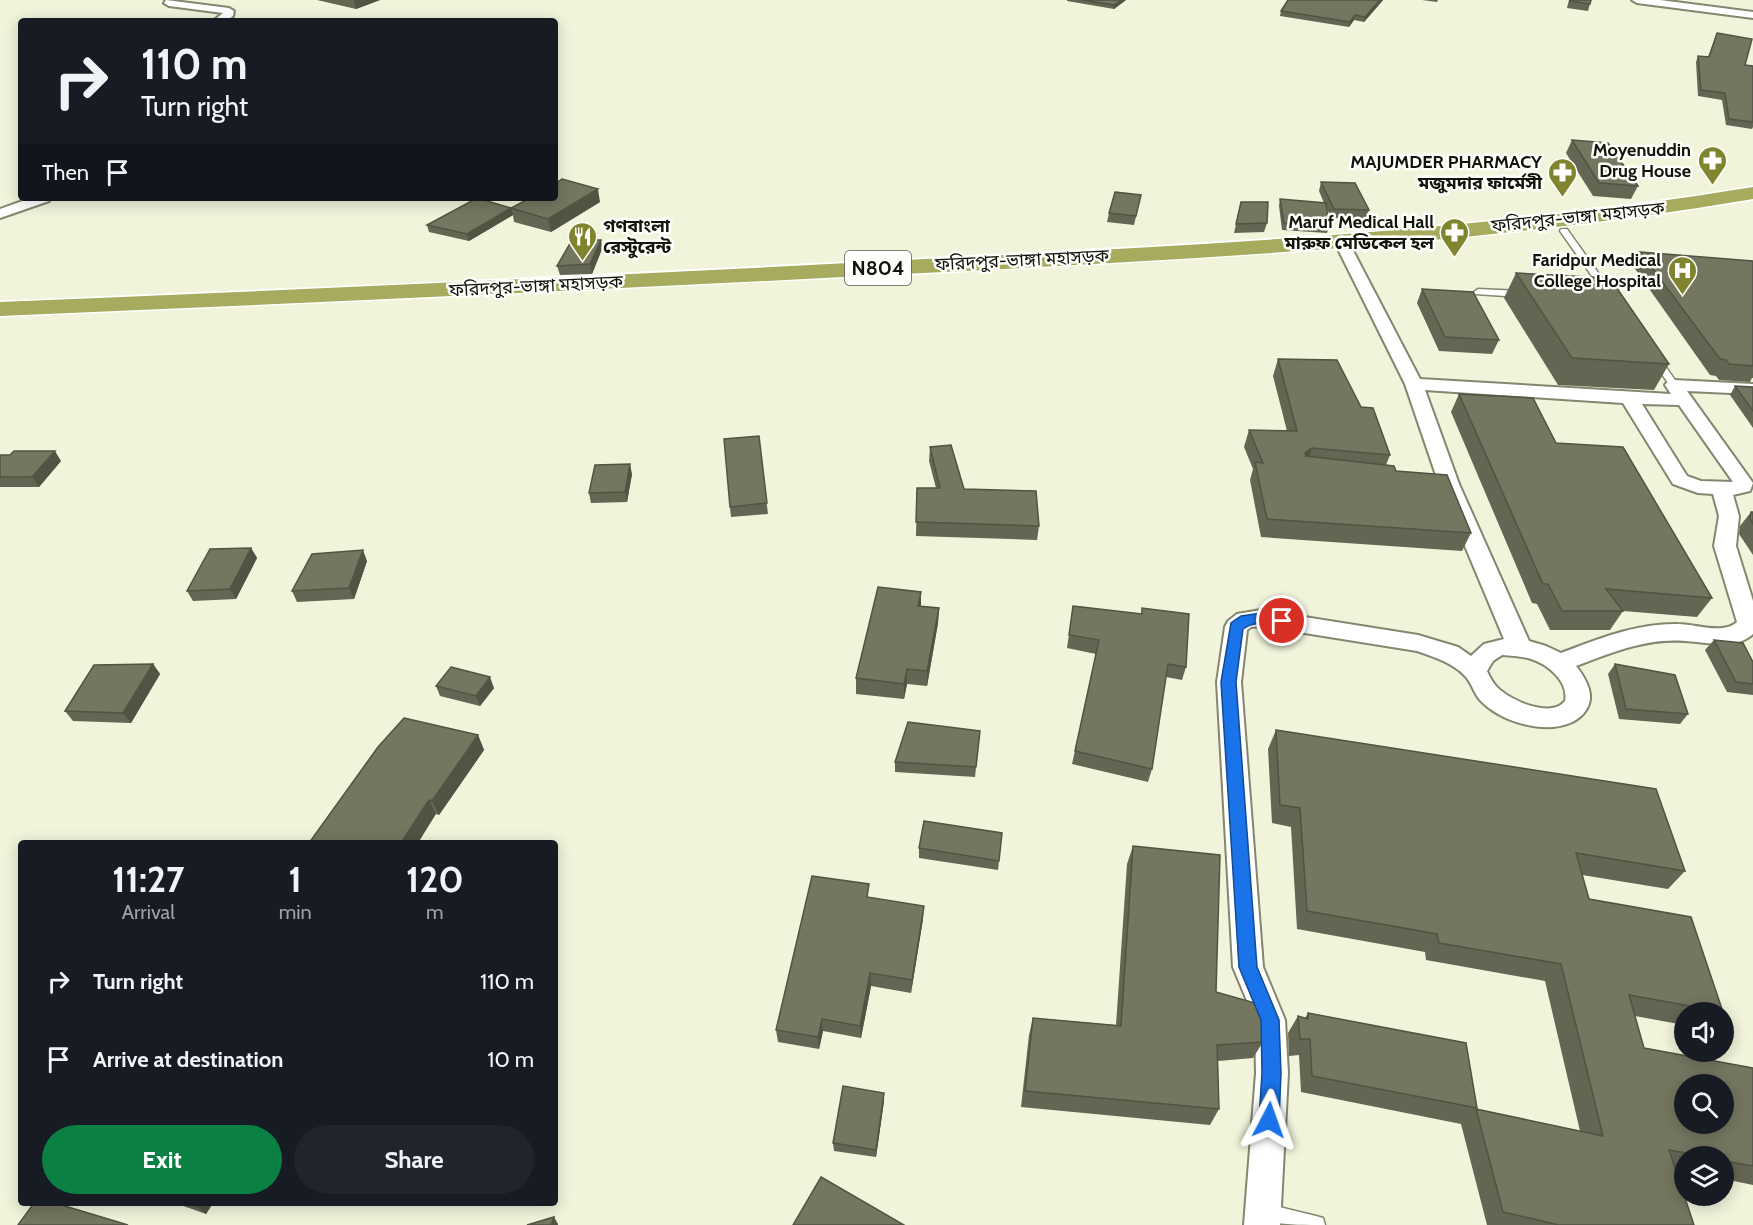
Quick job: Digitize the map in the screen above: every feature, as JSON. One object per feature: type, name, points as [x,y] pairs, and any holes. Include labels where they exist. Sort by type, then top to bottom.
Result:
[{"type":"highway","name":"ফরিদপুর-ভাঙ্গা মহাসড়ক","points":[[1557,226],[1753,193]]},
{"type":"highway","name":"ফরিদপুর-ভাঙ্গা মহাসড়ক","points":[[0,322],[561,297],[1046,272],[1344,247],[1557,226],[1669,220],[1753,205]]},
{"type":"highway","name":"ফরিদপুর-ভাঙ্গা মহাসড়ক","points":[[0,309],[518,287],[1344,247]]},
{"type":"street","points":[[171,0],[169,3],[229,11],[228,16],[224,18]]},
{"type":"street","points":[[1636,0],[1753,15]]},
{"type":"street","points":[[0,214],[36,201]]},
{"type":"street","points":[[1344,247],[1414,384],[1443,484],[1520,648]]},
{"type":"street","points":[[1414,384],[1629,398],[1753,389]]},
{"type":"street","points":[[1629,398],[1680,480],[1698,487],[1738,489],[1743,487],[1743,483],[1679,393]]},
{"type":"street","points":[[1557,664],[1643,634],[1680,632],[1734,637],[1743,633],[1749,624],[1725,546],[1729,516],[1721,488]]},
{"type":"street","points":[[1262,1219],[1272,1073],[1270,1020],[1248,967],[1229,682],[1236,627],[1245,620],[1262,618],[1418,643],[1450,653],[1475,671],[1483,687],[1494,699],[1512,710],[1532,717],[1552,717],[1567,713],[1576,704],[1578,691],[1571,677],[1542,654],[1520,648],[1502,647],[1487,651],[1479,660],[1475,671]]},
{"type":"lane","points":[[1557,226],[1612,298],[1601,298]]},
{"type":"lane","points":[[1478,292],[1534,295]]},
{"type":"lane","points":[[1647,346],[1679,393]]},
{"type":"lane","points":[[1262,1219],[1316,1225]]},
{"type":"building","points":[[1083,0],[1122,0],[1114,5]]},
{"type":"building","points":[[1288,0],[1380,0],[1365,17],[1355,15],[1350,22],[1281,11]]},
{"type":"building","points":[[1570,0],[1591,0],[1590,4]]},
{"type":"building","points":[[1717,33],[1752,39],[1745,65],[1753,66],[1753,122],[1729,119],[1725,93],[1701,90],[1698,56],[1709,57]]},
{"type":"building","points":[[1572,140],[1608,143],[1638,186],[1599,183]]},
{"type":"building","points":[[562,179],[598,189],[548,219],[511,208],[524,201],[558,201],[558,182]]},
{"type":"building","points":[[1321,182],[1355,183],[1369,210],[1334,209]]},
{"type":"building","points":[[1115,192],[1141,195],[1136,216],[1109,213]]},
{"type":"building","points":[[1280,199],[1326,203],[1329,226],[1284,223]]},
{"type":"building","points":[[471,201],[487,201],[511,208],[467,234],[427,225]]},
{"type":"building","points":[[1241,202],[1268,202],[1267,223],[1236,224]]},
{"type":"building","points":[[572,240],[601,240],[590,264],[557,266]]},
{"type":"building","points":[[1640,252],[1753,261],[1753,366],[1729,364],[1726,360],[1720,359]]},
{"type":"building","points":[[1516,273],[1610,278],[1669,364],[1572,358]]},
{"type":"building","points":[[1422,289],[1473,292],[1499,340],[1445,337]]},
{"type":"building","points":[[1278,359],[1337,360],[1361,407],[1373,408],[1390,455],[1312,448],[1305,453],[1306,456],[1394,466],[1396,471],[1447,475],[1471,533],[1267,519],[1255,462],[1263,463],[1249,430],[1297,431]]},
{"type":"building","points":[[1735,386],[1753,387],[1753,411]]},
{"type":"building","points":[[1459,394],[1533,398],[1556,443],[1623,447],[1712,598],[1606,589],[1623,611],[1562,611],[1548,584],[1543,584]]},
{"type":"building","points":[[759,436],[767,503],[730,507],[724,439]]},
{"type":"building","points":[[951,445],[964,489],[1036,491],[1039,526],[916,522],[917,488],[940,488],[930,447]]},
{"type":"building","points":[[14,451],[55,451],[32,477],[0,477],[0,455],[10,455]]},
{"type":"building","points":[[630,464],[625,492],[589,493],[595,465]]},
{"type":"building","points":[[1751,512],[1753,512],[1753,524],[1750,519]]},
{"type":"building","points":[[251,548],[230,589],[187,591],[210,549]]},
{"type":"building","points":[[363,550],[349,588],[292,591],[312,554]]},
{"type":"building","points":[[878,587],[921,592],[918,606],[939,608],[927,671],[907,669],[904,684],[856,678]]},
{"type":"building","points":[[1073,606],[1142,614],[1142,608],[1189,614],[1186,667],[1168,664],[1152,769],[1075,751],[1099,640],[1069,635]]},
{"type":"building","points":[[1714,640],[1743,643],[1753,662],[1753,684],[1736,682]]},
{"type":"building","points":[[153,664],[123,713],[65,711],[94,665]]},
{"type":"building","points":[[1615,664],[1675,675],[1688,714],[1626,709]]},
{"type":"building","points":[[451,667],[490,677],[476,696],[436,686]]},
{"type":"building","points":[[404,718],[478,735],[432,801],[429,800],[403,840],[311,840],[378,747]]},
{"type":"building","points":[[908,722],[980,731],[976,767],[895,762]]},
{"type":"building","points":[[1276,730],[1656,789],[1685,871],[1576,853],[1589,899],[1691,917],[1720,1002],[1674,1003],[1629,995],[1644,1048],[1674,1054],[1674,1062],[1720,1062],[1753,1068],[1753,1166],[1734,1163],[1734,1146],[1674,1146],[1674,1151],[1669,1150],[1674,1165],[1674,1206],[1688,1206],[1694,1225],[1559,1225],[1503,1212],[1476,1109],[1603,1136],[1561,964],[1439,943],[1437,934],[1307,911],[1300,808],[1280,805]]},
{"type":"building","points":[[924,821],[1002,833],[999,861],[919,848]]},
{"type":"building","points":[[1133,846],[1220,855],[1216,992],[1262,1005],[1263,1042],[1217,1045],[1219,1109],[1025,1091],[1033,1018],[1121,1026]]},
{"type":"building","points":[[812,876],[869,884],[867,897],[924,906],[912,980],[870,973],[860,1026],[822,1019],[818,1037],[776,1030]]},
{"type":"building","points":[[1308,1013],[1466,1043],[1477,1108],[1312,1076],[1310,1039],[1300,1039],[1298,1016],[1308,1019]]},
{"type":"building","points":[[843,1086],[884,1093],[876,1150],[833,1143]]},
{"type":"building","points":[[821,1177],[904,1225],[793,1225]]},
{"type":"building","points":[[32,1206],[65,1206],[128,1225],[18,1225]]},
{"type":"building","points":[[554,1217],[551,1225],[527,1225]]},
{"type":"place","name":"Moyenuddin Drug House","points":[[1712,186]]},
{"type":"place","name":"MAJUMDER PHARMACY মজুমদার ফার্মেসী","points":[[1563,198]]},
{"type":"place","name":"Maruf Medical Hall মারুফ মেডিকেল হল","points":[[1455,258]]},
{"type":"place","name":"গণবাংলা রেস্টুরেন্ট","points":[[582,262]]},
{"type":"place","name":"Faridpur Medical College Hospital","points":[[1682,296]]},
{"type":"route","points":[[1269,1120],[1272,1073],[1270,1020],[1248,967],[1229,682],[1236,627],[1245,620],[1262,618],[1282,621]]}]
